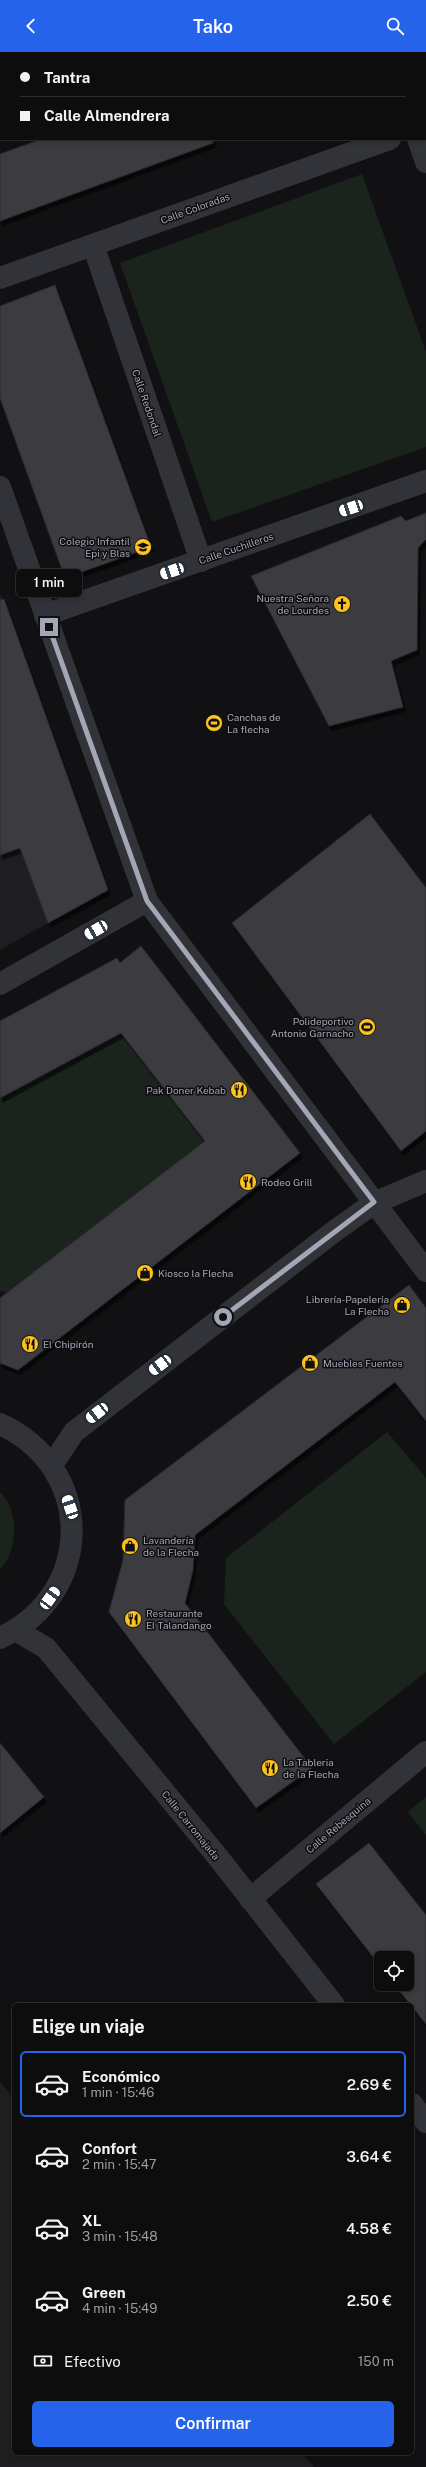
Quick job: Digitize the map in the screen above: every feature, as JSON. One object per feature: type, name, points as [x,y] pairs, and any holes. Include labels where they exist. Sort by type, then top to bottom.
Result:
[{"type":"street","name":"Calle Coloradas","points":[[0,278],[387,140]]},
{"type":"street","points":[[418,140],[426,162]]},
{"type":"street","name":"Calle Redondal","points":[[93,245],[201,561]]},
{"type":"street","name":"Calle Cuchilleros","points":[[45,615],[426,481]]},
{"type":"street","points":[[0,488],[147,901],[426,1271]]},
{"type":"street","points":[[0,984],[147,901]]},
{"type":"street","points":[[52,1466],[74,1432],[374,1202],[426,1181]]},
{"type":"street","points":[[0,1424],[20,1433],[32,1443],[52,1466],[61,1480],[70,1507],[72,1535],[68,1561],[59,1586],[41,1611],[8,1634]]},
{"type":"street","points":[[32,1443],[74,1432]]},
{"type":"street","points":[[41,1611],[46,1648]]},
{"type":"street","name":"Calle Carromajada","points":[[8,1634],[46,1648],[332,2003]]},
{"type":"street","name":"Calle Rebesquina","points":[[250,1899],[426,1752]]},
{"type":"street","points":[[414,2107],[426,2122]]},
{"type":"shaded area","points":[[362,174],[426,352],[426,447],[212,522],[120,263]]},
{"type":"shaded area","points":[[0,593],[106,890],[0,950]]},
{"type":"shaded area","points":[[121,1033],[205,1141],[7,1293],[0,1291],[0,1098]]},
{"type":"shaded area","points":[[387,1432],[426,1478],[426,1672],[334,1744],[224,1604],[226,1558]]},
{"type":"shaded area","points":[[0,1492],[11,1510],[14,1520],[14,1531],[10,1552],[6,1562],[0,1570]]},
{"type":"shaded area","points":[[426,1797],[426,1835],[408,1812]]},
{"type":"shaded area","points":[[0,2082],[12,2097],[12,2455],[304,2455],[314,2467],[0,2467]]},
{"type":"building","points":[[39,140],[213,140],[213,143],[0,221],[0,154]]},
{"type":"building","points":[[55,285],[151,547],[65,578],[0,398],[0,306]]},
{"type":"building","name":"Nuestra Señora de Lourdes","points":[[426,513],[426,539],[418,548],[417,650],[391,661],[403,707],[329,726],[251,576],[401,516],[406,521]]},
{"type":"building","points":[[4,599],[108,890],[48,923],[20,848],[0,855],[0,600]]},
{"type":"building","name":"Polideportivo Antonio Garnacho","points":[[370,814],[426,888],[426,1131],[401,1151],[232,923]]},
{"type":"building","points":[[141,946],[300,1153],[18,1370],[0,1363],[0,1298],[205,1141],[121,1033],[0,1098],[0,1021],[117,958],[120,963]]},
{"type":"building","points":[[409,1285],[426,1308],[426,1421],[395,1382],[195,1535],[193,1570],[185,1603],[312,1768],[256,1808],[109,1612],[123,1560],[125,1500]]},
{"type":"building","points":[[0,1743],[44,1797],[0,1833]]},
{"type":"building","points":[[369,1843],[426,1915],[426,2024],[414,2009],[414,2003],[409,2003],[400,1991],[414,1991],[414,1951],[374,1951],[374,1958],[316,1884]]},
{"type":"place","name":"Colegio Infantil Epi y Blas","points":[[143,547]]},
{"type":"place","name":"Nuestra Señora de Lourdes","points":[[342,604]]},
{"type":"place","name":"Canchas de La flecha","points":[[214,723]]},
{"type":"place","name":"Polideportivo Antonio Garnacho","points":[[367,1027]]},
{"type":"place","name":"Pak Doner Kebab","points":[[239,1090]]},
{"type":"place","name":"Rodeo Grill","points":[[248,1182]]},
{"type":"place","name":"Kiosco la Flecha","points":[[145,1273]]},
{"type":"place","name":"Librería-Papelería La Flecha","points":[[402,1305]]},
{"type":"place","name":"El Chipirón","points":[[30,1344]]},
{"type":"place","name":"Muebles Fuentes","points":[[310,1363]]},
{"type":"place","name":"Lavandería de la Flecha","points":[[130,1546]]},
{"type":"place","name":"Restaurante El Talandango","points":[[133,1619]]},
{"type":"place","name":"La Tableria de la Flecha","points":[[270,1768]]},
{"type":"route","points":[[49,627],[147,901],[374,1202],[223,1317]]}]
